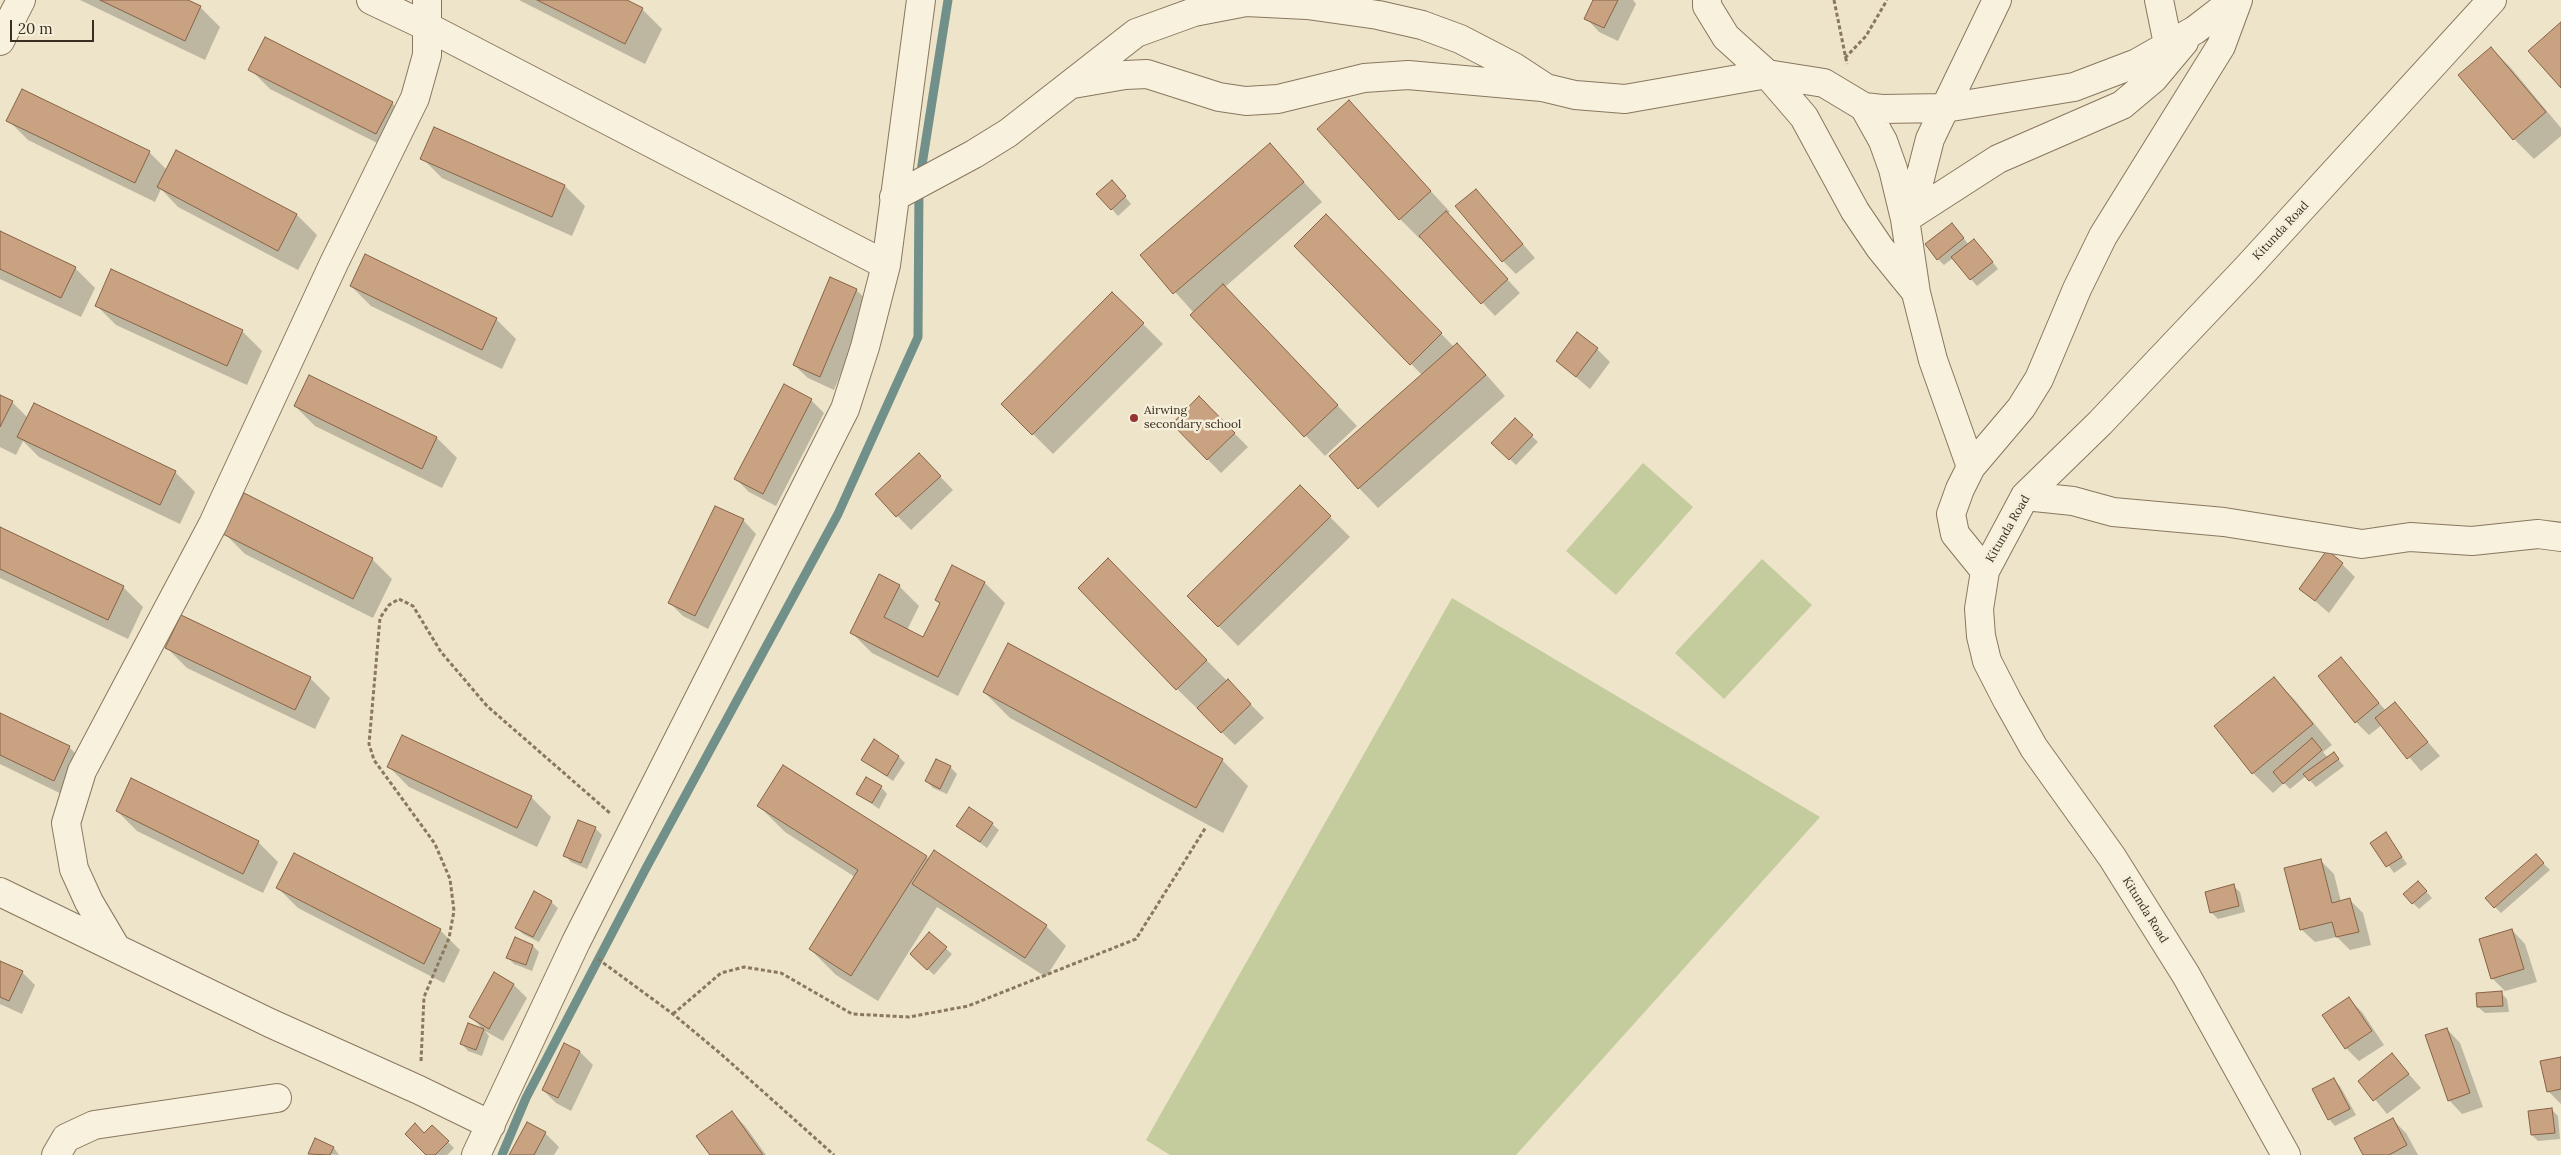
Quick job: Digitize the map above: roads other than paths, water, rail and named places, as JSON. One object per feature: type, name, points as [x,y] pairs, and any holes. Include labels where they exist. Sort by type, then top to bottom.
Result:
[{"type":"street","points":[[0,40],[21,0]]},
{"type":"street","points":[[371,0],[428,27],[886,265]]},
{"type":"street","points":[[115,946],[88,902],[74,869],[66,823],[82,771],[213,524],[330,271],[415,98],[427,55],[427,0]]},
{"type":"street","points":[[476,1155],[576,942],[845,409],[865,347],[886,265],[921,0]]},
{"type":"street","points":[[894,197],[983,149],[1008,133],[1136,33],[1165,0]]},
{"type":"street","points":[[1706,0],[1707,6],[1726,37],[1767,74],[1804,117],[1856,211],[1880,248],[1916,293]]},
{"type":"street","points":[[1971,467],[1933,360],[1916,293],[1911,215],[1930,139],[1997,0]]},
{"type":"street","points":[[2158,0],[2168,44]]},
{"type":"street","points":[[1070,85],[1125,75],[1147,74],[1219,96],[1246,101],[1278,99],[1364,78],[1408,75],[1546,88],[1574,95],[1625,99],[1767,74],[1824,83],[1864,107],[1882,109],[1945,108],[2074,86],[2137,63],[2195,30],[2234,0]]},
{"type":"street","points":[[1985,570],[1955,534],[1951,514],[1971,467],[2021,408],[2040,379],[2077,289],[2103,236],[2221,46],[2238,0]]},
{"type":"street","name":"Kitunda Road","points":[[2286,1155],[2186,975],[2112,857],[2034,748],[1987,661],[1981,636],[1979,609],[1985,570],[2025,496],[2100,423],[2247,268],[2492,0]]},
{"type":"street","points":[[1136,33],[1194,12],[1246,2],[1308,5],[1387,17],[1422,25],[1460,39],[1514,67],[1546,88]]},
{"type":"street","points":[[1911,215],[1998,159],[2122,105],[2153,79],[2195,30]]},
{"type":"street","points":[[1864,107],[1883,141],[1911,215]]},
{"type":"street","points":[[2025,496],[2073,501],[2113,512],[2224,522],[2362,544],[2410,537],[2472,541],[2538,534],[2561,537]]},
{"type":"street","points":[[0,892],[115,946],[270,1023],[419,1090],[491,1125]]},
{"type":"street","points":[[56,1155],[66,1138],[94,1125],[277,1098]]},
{"type":"waterway","points":[[502,1155],[526,1098],[645,870],[838,514],[918,337],[919,184],[948,0]]},
{"type":"place","name":"Airwing secondary school","points":[[1134,418]]}]
